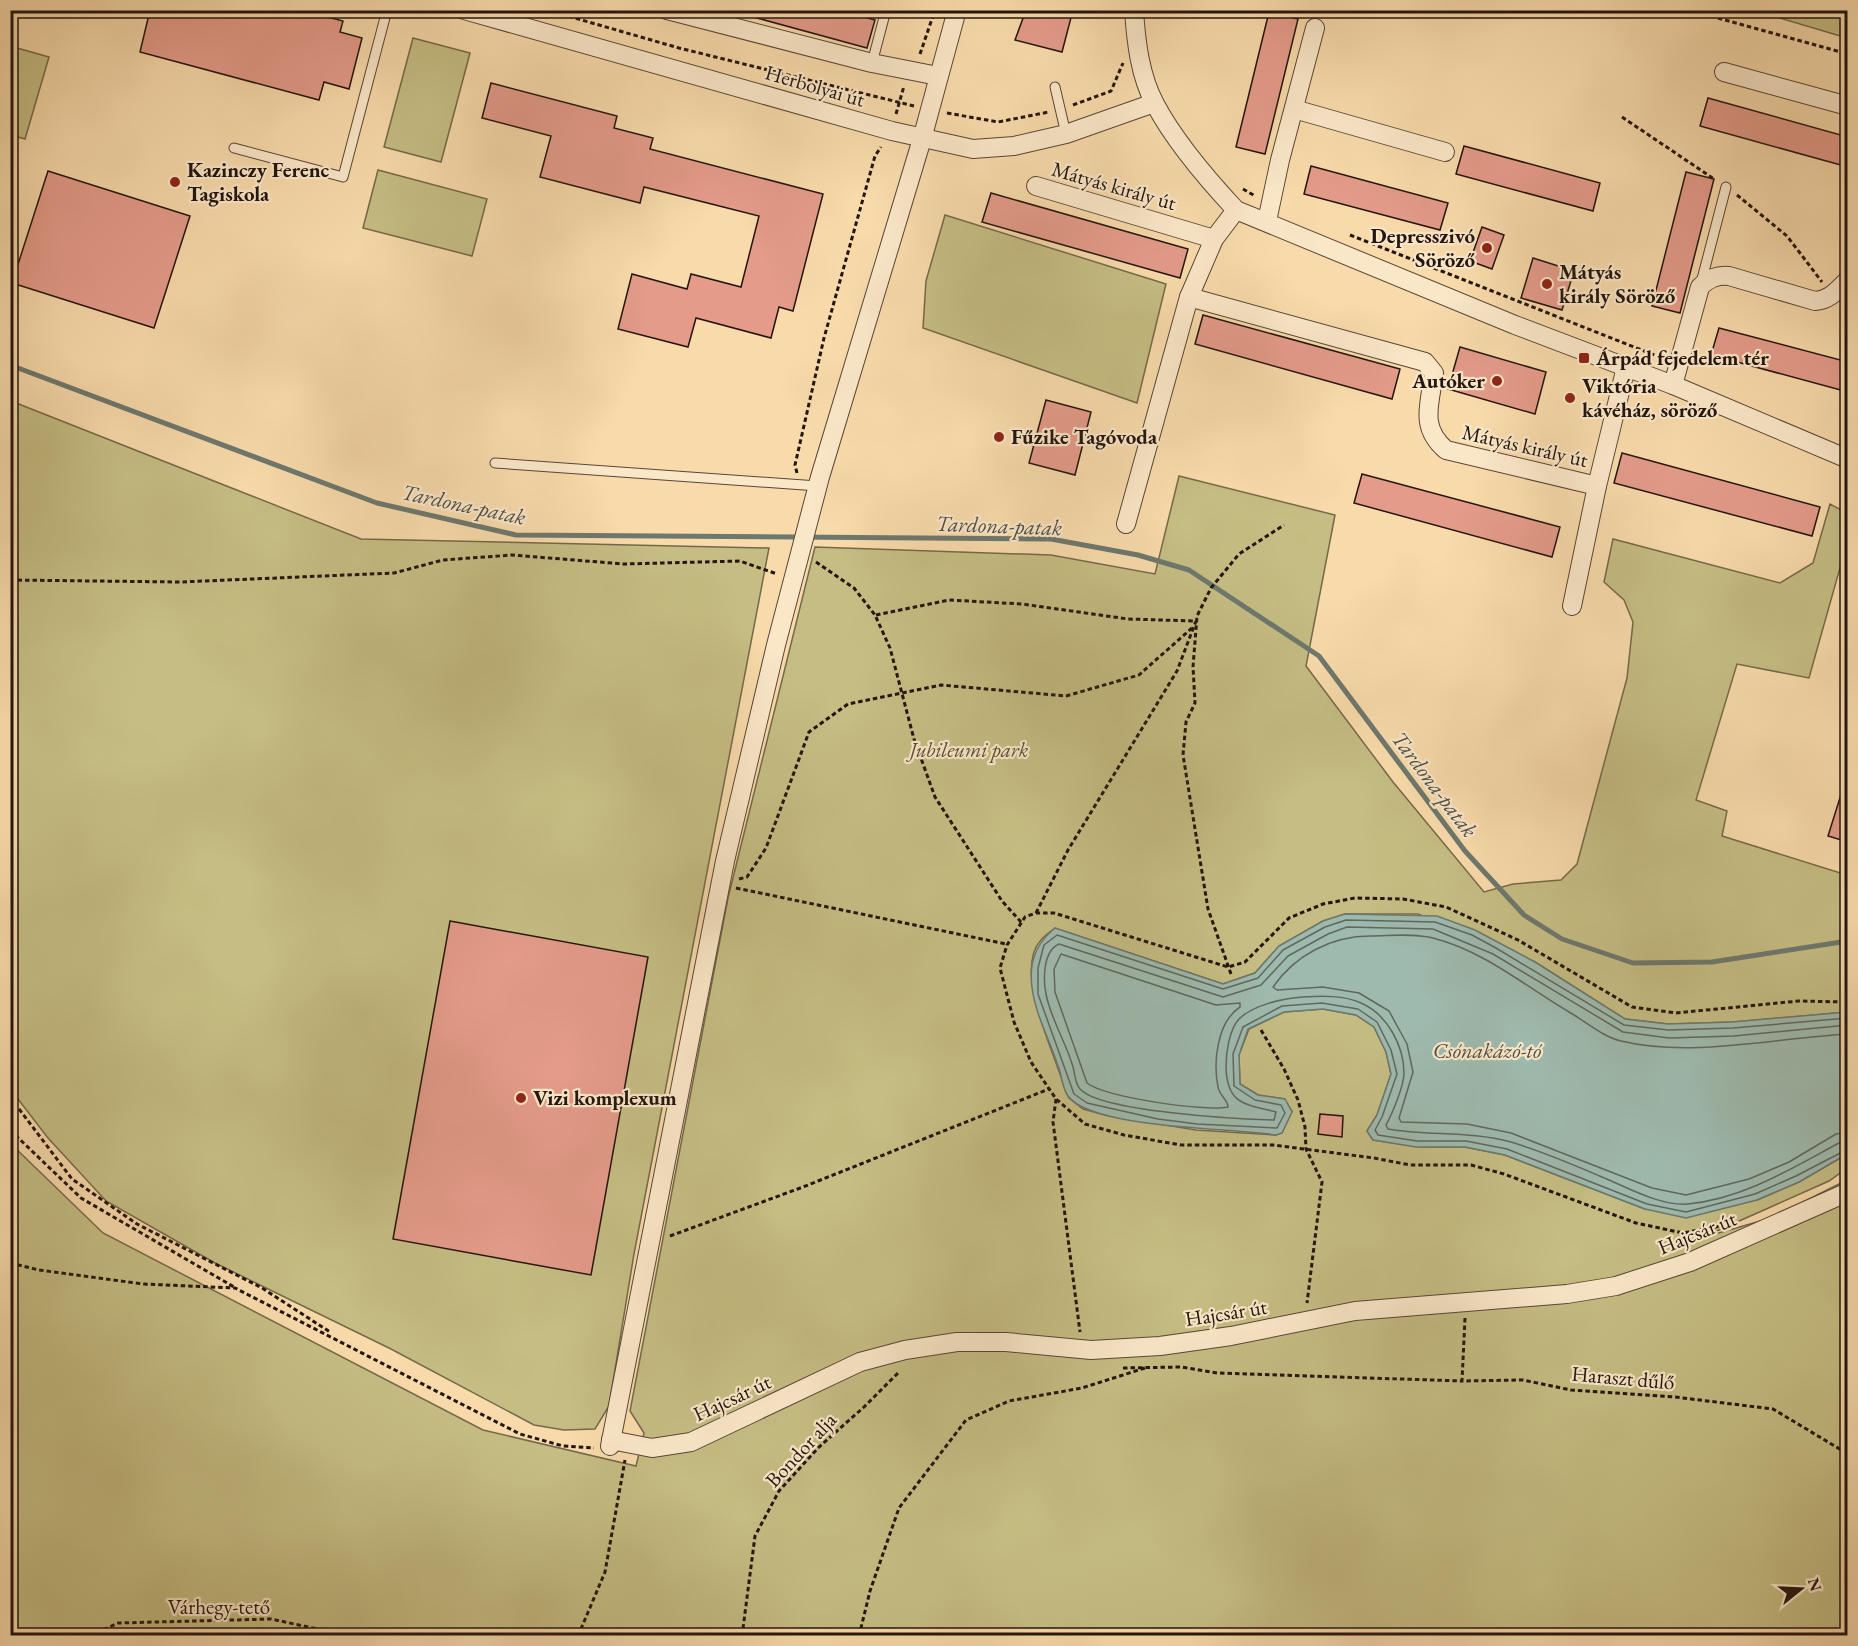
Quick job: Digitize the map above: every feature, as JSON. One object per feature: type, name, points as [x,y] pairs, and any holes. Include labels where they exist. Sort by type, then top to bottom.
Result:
[{"type":"street","name":"Herbolyai út","points":[[464,10],[892,131],[973,149],[995,149],[1066,134],[1155,103]]},
{"type":"street","points":[[667,10],[872,63],[938,76]]},
{"type":"street","points":[[617,1443],[651,1243],[720,885],[792,581],[818,486],[922,139],[957,10]]},
{"type":"street","name":"Mátyás király út","points":[[1134,10],[1137,50],[1155,103],[1208,180],[1236,210],[1267,220],[1515,325],[1673,385],[1848,459]]},
{"type":"street","points":[[1267,220],[1315,27]]},
{"type":"street","points":[[1724,72],[1848,106]]},
{"type":"street","points":[[1294,109],[1445,152]]},
{"type":"street","name":"Mátyás király út","points":[[1036,186],[1214,238]]},
{"type":"street","points":[[1126,524],[1189,297],[1214,238],[1236,210]]},
{"type":"street","points":[[1673,385],[1700,287],[1707,280],[1720,275],[1807,299],[1823,300],[1848,280]]},
{"type":"street","name":"Mátyás király út","points":[[1189,297],[1425,362],[1434,373],[1428,424],[1435,441],[1446,450],[1597,486],[1572,606]]},
{"type":"street","points":[[1597,486],[1626,367]]},
{"type":"street","name":"Hajcsár út","points":[[617,1443],[652,1448],[691,1443],[860,1362],[957,1342],[1006,1342],[1082,1349],[1160,1346],[1243,1334],[1305,1320],[1418,1304],[1567,1294],[1616,1286],[1690,1262],[1843,1184]]},
{"type":"lane","points":[[234,148],[343,177],[387,10]]},
{"type":"lane","points":[[872,63],[886,10]]},
{"type":"lane","points":[[1055,87],[1066,134]]},
{"type":"lane","points":[[1700,287],[1726,187]]},
{"type":"lane","points":[[495,463],[818,486]]},
{"type":"path","points":[[795,465],[824,338],[875,156],[892,131],[908,70],[923,50],[936,10]]},
{"type":"path","points":[[1689,10],[1848,54]]},
{"type":"path","points":[[1036,913],[1068,850],[1177,671],[1197,616],[1211,588],[1239,554],[1284,525]]},
{"type":"path","points":[[803,542],[854,588],[875,615],[890,648],[914,739],[935,797],[1002,901],[1021,922]]},
{"type":"path","points":[[10,580],[181,582],[394,573],[443,560],[512,555],[624,564],[740,561],[792,581]]},
{"type":"path","points":[[875,615],[949,600],[1022,604],[1128,619],[1195,621]]},
{"type":"path","points":[[1197,616],[1193,667],[1195,703],[1186,722],[1183,755],[1208,909],[1231,974]]},
{"type":"path","points":[[720,885],[747,877],[766,848],[809,732],[848,704],[941,685],[1066,696],[1139,675],[1193,627]]},
{"type":"path","points":[[720,885],[1007,945]]},
{"type":"path","points":[[1728,1224],[1683,1233],[1636,1223],[1566,1199],[1504,1174],[1471,1165],[1410,1166],[1374,1158],[1274,1145],[1181,1145],[1124,1135],[1085,1124],[1056,1099],[1031,1062],[1014,1022],[1000,968],[1007,945],[1025,917],[1036,913],[1054,913],[1228,967],[1245,962],[1289,918],[1323,904],[1355,898],[1403,899],[1446,907],[1518,940],[1632,1007],[1676,1013],[1799,1002],[1848,1002]]},
{"type":"path","points":[[1261,1030],[1284,1069],[1298,1100],[1305,1127],[1306,1149],[1322,1182],[1305,1320]]},
{"type":"path","points":[[651,1243],[803,1187],[1049,1089]]},
{"type":"path","points":[[10,1097],[72,1179],[137,1224],[262,1288],[343,1341]]},
{"type":"path","points":[[1056,1099],[1053,1122],[1082,1349]]},
{"type":"path","points":[[10,1130],[81,1198],[236,1288],[520,1434],[564,1446],[597,1449],[617,1443],[605,1572],[578,1635]]},
{"type":"path","points":[[1843,1184],[1848,1169]]},
{"type":"path","points":[[10,1263],[39,1270],[132,1283],[236,1288]]},
{"type":"path","points":[[1462,1381],[1466,1302]]},
{"type":"path","name":"Bondor alja","points":[[742,1635],[755,1536],[779,1491],[818,1448],[926,1347]]},
{"type":"path","name":"Haraszt dűlő","points":[[1145,1368],[1181,1367],[1217,1373],[1462,1381],[1522,1380],[1571,1390],[1675,1397],[1773,1409],[1848,1454]]},
{"type":"path","points":[[1114,1368],[1145,1368]]},
{"type":"path","points":[[859,1635],[870,1591],[899,1508],[966,1420],[1009,1401],[1082,1388],[1145,1368]]},
{"type":"path","name":"Várhegy-tető","points":[[90,1635],[118,1623],[271,1619],[350,1635]]},
{"type":"green space","points":[[1778,11],[1847,11],[1847,38],[1776,17]]},
{"type":"green space","points":[[413,38],[470,53],[441,162],[384,147]]},
{"type":"green space","points":[[10,46],[49,57],[25,139],[11,135]]},
{"type":"green space","points":[[378,170],[487,199],[472,256],[363,228]]},
{"type":"green space","points":[[945,215],[1166,284],[1137,403],[923,328],[926,281]]},
{"type":"green space","points":[[11,401],[361,539],[769,548],[634,1254],[609,1406],[595,1429],[564,1430],[534,1425],[391,1349],[215,1263],[106,1201],[48,1138],[11,1090]]},
{"type":"green space","name":"Jubileumi park","points":[[1179,476],[1335,515],[1306,666],[1393,782],[1484,892],[1513,884],[1561,880],[1577,864],[1627,678],[1633,622],[1624,600],[1604,582],[1613,539],[1780,583],[1813,563],[1830,504],[1847,513],[1847,543],[1809,678],[1737,664],[1696,800],[1727,811],[1722,836],[1847,875],[1847,1012],[1735,1022],[1668,1024],[1625,1019],[1535,962],[1418,914],[1345,914],[1323,921],[1279,946],[1255,973],[1223,984],[1055,928],[1041,940],[1033,954],[1031,972],[1039,1014],[1069,1098],[1083,1109],[1105,1115],[1196,1130],[1276,1135],[1282,1133],[1292,1111],[1284,1099],[1258,1095],[1240,1084],[1239,1055],[1249,1029],[1284,1012],[1323,1009],[1356,1015],[1374,1027],[1386,1052],[1391,1074],[1377,1115],[1367,1131],[1373,1140],[1422,1147],[1465,1147],[1505,1155],[1645,1209],[1757,1200],[1799,1182],[1847,1154],[1847,1635],[11,1635],[10,1143],[103,1233],[483,1430],[636,1466],[644,1433],[630,1411],[728,898],[815,547],[1051,555],[1155,574]],"holes":[[[1846,1169],[1841,1183],[1771,1218],[1701,1238],[1829,1181]]]},
{"type":"water","name":"Csónakázó-tó","points":[[1345,914],[1437,916],[1475,930],[1535,962],[1625,1019],[1668,1024],[1732,1022],[1847,1012],[1847,1154],[1799,1182],[1757,1200],[1686,1218],[1645,1209],[1505,1155],[1465,1147],[1416,1147],[1373,1140],[1367,1131],[1377,1115],[1391,1074],[1386,1052],[1374,1027],[1356,1015],[1323,1009],[1284,1012],[1248,1029],[1239,1055],[1240,1084],[1258,1095],[1285,1099],[1292,1112],[1282,1133],[1276,1135],[1133,1121],[1082,1107],[1068,1096],[1037,1010],[1031,975],[1039,945],[1055,928],[1223,984],[1255,973],[1279,946],[1323,921]]},
{"type":"building","points":[[150,10],[301,10],[343,21],[340,32],[362,38],[349,89],[324,82],[319,100],[140,52]]},
{"type":"building","points":[[746,10],[839,10],[875,20],[867,48],[746,15]]},
{"type":"building","points":[[1026,10],[1073,10],[1062,52],[1015,40]]},
{"type":"building","points":[[1269,12],[1298,19],[1265,154],[1236,147]]},
{"type":"building","points":[[491,83],[617,116],[614,128],[653,138],[650,149],[823,194],[793,311],[779,307],[771,338],[696,318],[688,347],[618,329],[632,274],[687,289],[691,274],[741,287],[759,216],[644,187],[640,203],[540,177],[551,136],[482,118]]},
{"type":"building","points":[[1708,98],[1848,137],[1848,167],[1700,126]]},
{"type":"building","points":[[1464,146],[1600,183],[1593,211],[1456,174]]},
{"type":"building","points":[[1311,166],[1448,203],[1440,230],[1304,194]]},
{"type":"building","points":[[48,171],[190,216],[154,328],[12,283]]},
{"type":"building","points":[[1686,172],[1714,179],[1680,313],[1652,306]]},
{"type":"building","points":[[991,193],[1188,249],[1180,278],[982,222]]},
{"type":"building","name":"Depresszivó Söröző","points":[[1482,227],[1504,235],[1492,269],[1470,261]]},
{"type":"building","name":"Mátyás király Söröző","points":[[1533,258],[1574,271],[1562,310],[1521,298]]},
{"type":"building","points":[[1203,315],[1400,369],[1392,399],[1195,344]]},
{"type":"building","points":[[1719,328],[1848,362],[1848,392],[1711,355]]},
{"type":"building","name":"Autóker","points":[[1460,347],[1546,372],[1535,414],[1448,389]]},
{"type":"building","points":[[1046,400],[1091,412],[1075,475],[1029,463]]},
{"type":"building","points":[[1622,453],[1820,507],[1812,536],[1614,483]]},
{"type":"building","points":[[1362,474],[1560,527],[1552,557],[1354,503]]},
{"type":"building","points":[[1844,785],[1848,786],[1848,842],[1828,836]]},
{"type":"building","name":"Vizi komplexum","points":[[450,921],[648,957],[591,1275],[393,1239]]},
{"type":"building","points":[[1320,1114],[1343,1116],[1342,1137],[1318,1134]]},
{"type":"waterway","name":"Tardona-patak","points":[[10,365],[377,503],[516,535],[1051,539],[1138,555],[1189,570],[1319,656],[1465,851],[1524,915],[1562,939],[1633,963],[1712,962],[1848,941]]},
{"type":"place","name":"Kazinczy Ferenc Tagiskola","points":[[175,182]]},
{"type":"place","name":"Depresszivó Söröző","points":[[1487,248]]},
{"type":"place","name":"Mátyás király Söröző","points":[[1547,284]]},
{"type":"place","name":"Árpád fejedelem tér","points":[[1584,358]]},
{"type":"place","name":"Autóker","points":[[1497,381]]},
{"type":"place","name":"Viktória kávéház, söröző","points":[[1570,398]]},
{"type":"place","name":"Fűzike Tagóvoda","points":[[999,437]]},
{"type":"place","name":"Vizi komplexum","points":[[521,1098]]}]
